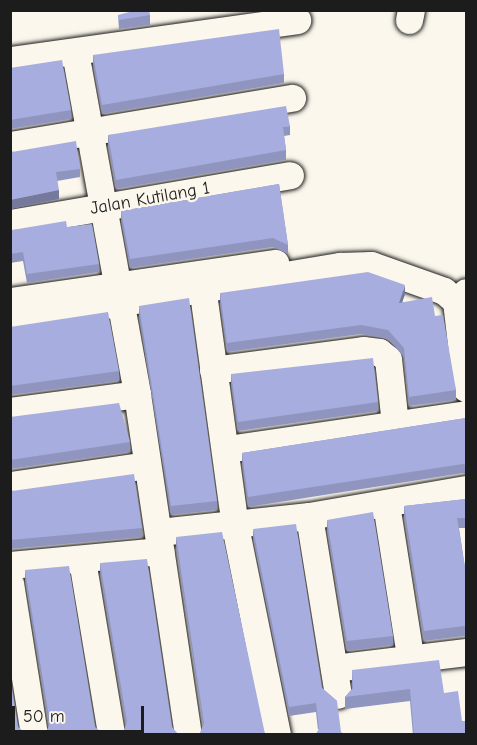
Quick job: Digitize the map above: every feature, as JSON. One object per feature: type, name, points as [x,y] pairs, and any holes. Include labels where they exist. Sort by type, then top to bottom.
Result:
[{"type":"street","points":[[10,60],[297,20]]},
{"type":"street","points":[[75,52],[137,394],[188,735]]},
{"type":"street","points":[[10,146],[292,98]]},
{"type":"street","name":"Jalan Kutilang 1","points":[[10,223],[290,175]]},
{"type":"street","points":[[10,321],[118,293],[274,263]]},
{"type":"street","points":[[10,301],[118,293],[203,292],[371,265],[461,297],[466,388]]},
{"type":"street","points":[[203,292],[213,370],[227,449],[235,526],[277,735]]},
{"type":"street","points":[[213,370],[363,350],[379,352],[388,359],[395,424]]},
{"type":"street","points":[[10,411],[137,394]]},
{"type":"street","points":[[227,449],[466,414]]},
{"type":"street","points":[[10,485],[147,465]]},
{"type":"street","points":[[10,565],[81,560],[235,526],[386,504],[466,496]]},
{"type":"street","points":[[386,504],[411,661]]},
{"type":"street","points":[[309,516],[338,695]]},
{"type":"street","points":[[81,560],[111,735]]},
{"type":"street","points":[[10,583],[14,637],[25,721]]},
{"type":"street","points":[[334,668],[411,661],[466,652]]},
{"type":"building","points":[[137,10],[149,10],[150,15],[119,20],[118,15]]},
{"type":"building","points":[[279,29],[284,74],[102,105],[93,55]]},
{"type":"building","points":[[62,60],[71,110],[10,120],[10,68]]},
{"type":"building","points":[[286,106],[290,126],[283,127],[286,150],[116,180],[108,135]]},
{"type":"building","points":[[76,141],[80,169],[56,172],[59,190],[10,200],[10,151]]},
{"type":"building","points":[[279,184],[288,245],[273,238],[130,259],[121,211]]},
{"type":"building","points":[[66,221],[67,227],[92,224],[99,264],[27,274],[23,252],[10,254],[10,229]]},
{"type":"building","points":[[368,272],[405,285],[399,303],[432,297],[435,316],[443,315],[456,390],[409,397],[404,348],[388,330],[361,325],[227,343],[220,293]]},
{"type":"building","points":[[189,298],[217,501],[171,506],[139,306]]},
{"type":"building","points":[[108,312],[119,371],[10,386],[10,327]]},
{"type":"building","points":[[373,358],[378,402],[238,422],[231,374]]},
{"type":"building","points":[[119,403],[130,442],[10,460],[10,417]]},
{"type":"building","points":[[466,418],[466,465],[248,497],[242,453]]},
{"type":"building","points":[[134,474],[142,528],[10,540],[10,490]]},
{"type":"building","points":[[466,499],[466,518],[457,518],[466,574],[466,627],[424,631],[404,506]]},
{"type":"building","points":[[373,512],[393,636],[347,641],[327,520]]},
{"type":"building","points":[[296,524],[322,688],[337,701],[341,732],[345,735],[315,735],[319,729],[316,703],[289,707],[253,529]]},
{"type":"building","points":[[222,532],[265,734],[199,735],[204,723],[176,537]]},
{"type":"building","points":[[147,559],[172,727],[179,735],[122,735],[127,722],[100,563]]},
{"type":"building","points":[[69,566],[95,727],[105,735],[45,735],[50,723],[25,570]]},
{"type":"building","points":[[439,660],[444,693],[458,691],[462,721],[466,721],[466,735],[414,735],[410,689],[345,697],[353,688],[352,670]]},
{"type":"building","points":[[10,677],[18,727],[28,735],[10,735]]}]
